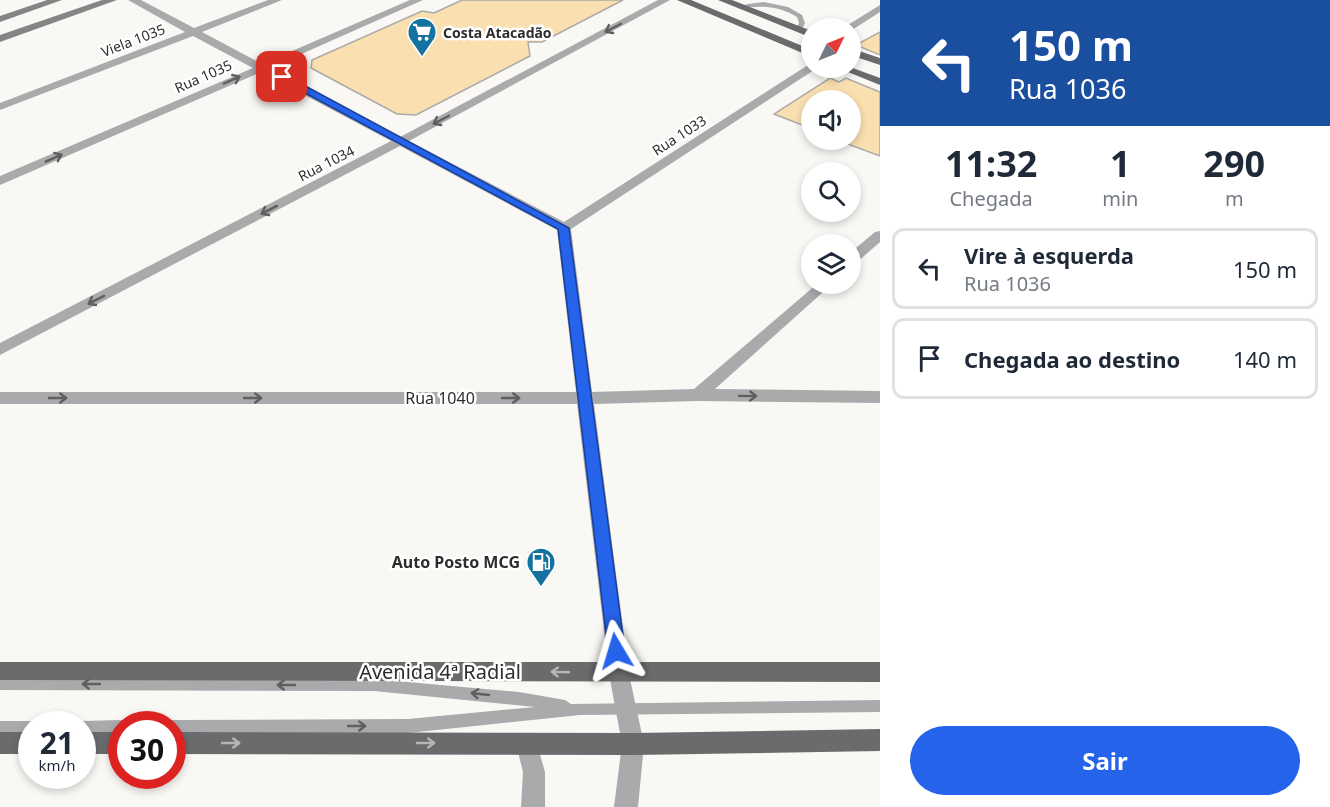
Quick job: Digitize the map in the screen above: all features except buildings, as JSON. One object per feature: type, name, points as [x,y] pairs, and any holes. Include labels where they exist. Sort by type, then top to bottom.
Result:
[{"type":"main road","points":[[0,19],[57,0]]},
{"type":"main road","points":[[0,39],[112,0]]},
{"type":"main road","points":[[682,0],[801,49]]},
{"type":"main road","points":[[723,0],[799,30]]},
{"type":"main road","points":[[861,55],[880,62]]},
{"type":"main road","points":[[861,75],[880,82]]},
{"type":"main road","name":"Avenida 4ª Radial","points":[[0,671],[534,671],[619,674],[880,672]]},
{"type":"main road","points":[[186,743],[633,744],[880,740]]},
{"type":"main road","points":[[0,743],[18,743]]},
{"type":"street","points":[[133,0],[564,228],[619,674],[633,744],[627,807]]},
{"type":"street","name":"Viela 1035","points":[[0,107],[277,0]]},
{"type":"street","name":"Rua 1035","points":[[0,181],[418,0]]},
{"type":"street","name":"Rua 1034","points":[[0,350],[401,141],[665,0]]},
{"type":"street","points":[[861,20],[880,8]]},
{"type":"street","name":"Rua 1033","points":[[564,228],[801,74]]},
{"type":"street","points":[[861,251],[880,235]]},
{"type":"street","points":[[698,395],[814,294]]},
{"type":"street","name":"Rua 1040","points":[[0,398],[586,399],[698,395],[880,397]]},
{"type":"street","points":[[527,744],[534,772],[533,807]]},
{"type":"lane","points":[[740,7],[771,4],[790,9],[800,16],[802,23],[799,30]]},
{"type":"lane","points":[[0,684],[374,685],[519,698],[580,709]]},
{"type":"lane","points":[[186,727],[408,726],[580,709],[880,706]]},
{"type":"lane","points":[[0,728],[18,728]]},
{"type":"place","name":"Costa Atacadão","points":[[422,58]]},
{"type":"place","name":"Auto Posto MCG","points":[[541,588]]},
{"type":"route","points":[[282,77],[564,228],[616,651]]}]
